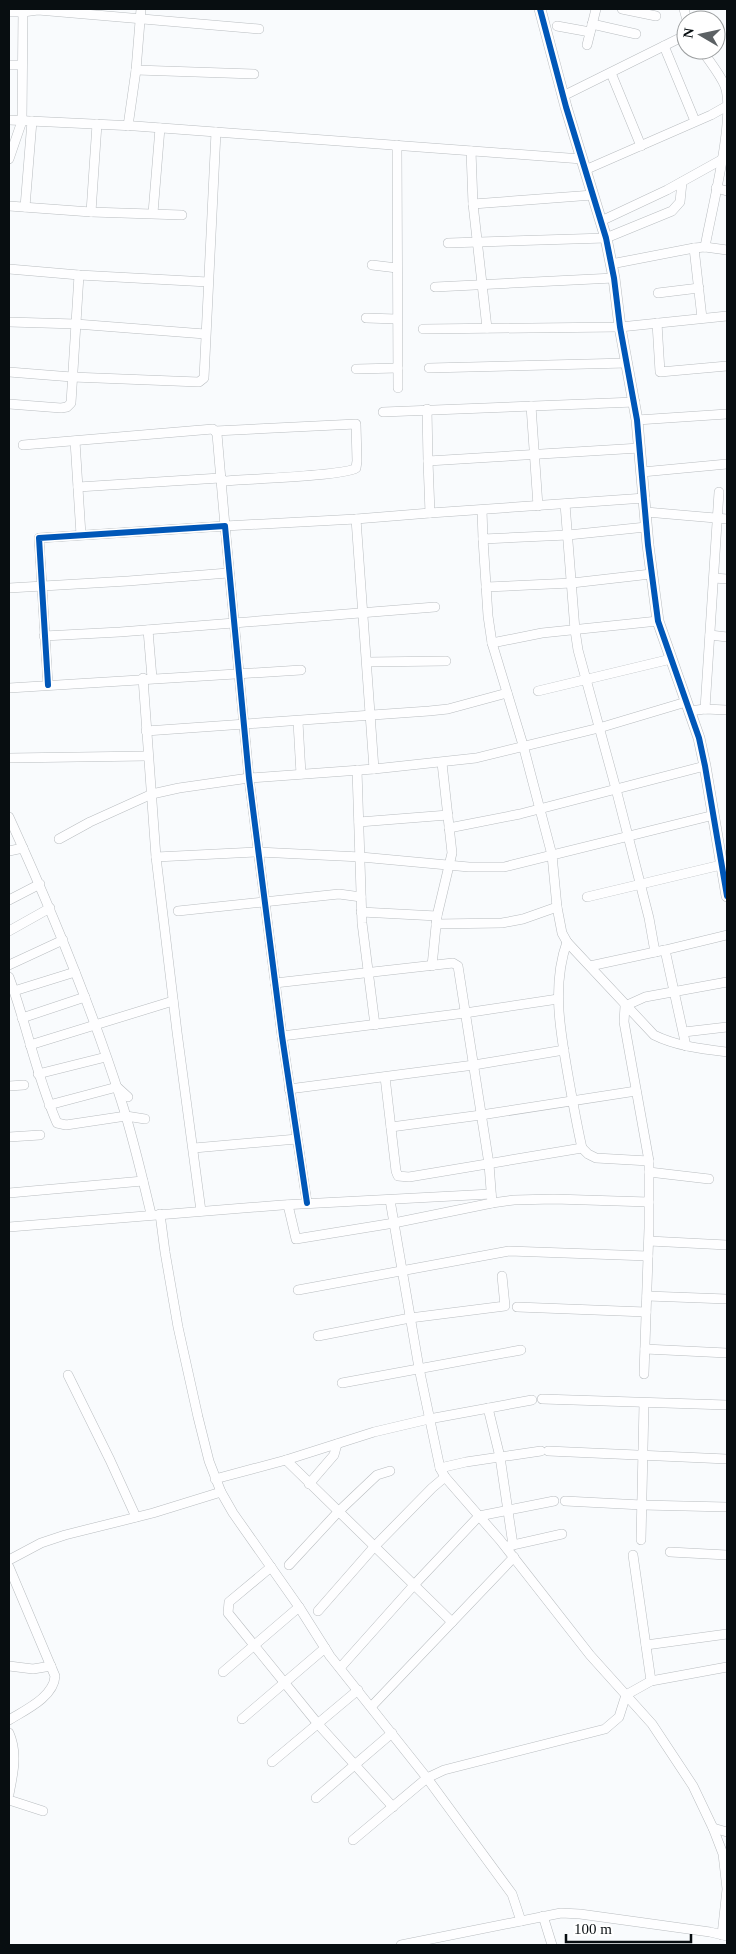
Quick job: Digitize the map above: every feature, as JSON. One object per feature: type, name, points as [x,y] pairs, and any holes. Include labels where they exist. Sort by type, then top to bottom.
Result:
[{"type":"street","points":[[540,9],[563,96],[606,238],[614,278],[620,327],[635,402],[645,498],[646,527],[658,621],[705,766],[727,896]]},
{"type":"street","points":[[587,45],[596,9]]},
{"type":"street","points":[[622,9],[656,16]]},
{"type":"street","points":[[9,159],[22,121],[23,10]]},
{"type":"street","points":[[9,12],[38,10],[140,13],[259,29]]},
{"type":"street","points":[[128,126],[136,70],[140,13]]},
{"type":"street","points":[[557,26],[636,34]]},
{"type":"street","points":[[563,96],[676,40]]},
{"type":"street","points":[[664,46],[696,121]]},
{"type":"street","points":[[705,247],[727,129],[726,86],[709,60]]},
{"type":"street","points":[[9,64],[22,65]]},
{"type":"street","points":[[136,70],[254,74]]},
{"type":"street","points":[[611,72],[641,146]]},
{"type":"street","points":[[585,170],[711,115],[727,106]]},
{"type":"street","points":[[9,120],[160,128],[582,159]]},
{"type":"street","points":[[25,207],[32,122]]},
{"type":"street","points":[[91,212],[97,124]]},
{"type":"street","points":[[153,213],[160,128]]},
{"type":"street","points":[[9,372],[72,377],[199,382],[204,378],[216,132]]},
{"type":"street","points":[[397,145],[398,388]]},
{"type":"street","points":[[471,151],[477,242],[487,328]]},
{"type":"street","points":[[601,221],[682,182],[721,160]]},
{"type":"street","points":[[448,243],[606,238],[672,211],[680,202],[682,182]]},
{"type":"street","points":[[716,188],[727,190]]},
{"type":"street","points":[[474,204],[593,195]]},
{"type":"street","points":[[9,206],[91,212],[182,215]]},
{"type":"street","points":[[611,264],[694,248],[705,247],[727,250]]},
{"type":"street","points":[[694,248],[702,318]]},
{"type":"street","points":[[372,265],[397,268]]},
{"type":"street","points":[[9,269],[208,282]]},
{"type":"street","points":[[9,404],[61,408],[68,407],[71,403],[79,275]]},
{"type":"street","points":[[434,287],[614,278]]},
{"type":"street","points":[[658,293],[699,288]]},
{"type":"street","points":[[423,329],[620,327],[727,316]]},
{"type":"street","points":[[366,318],[397,319]]},
{"type":"street","points":[[9,322],[76,324],[205,334]]},
{"type":"street","points":[[657,323],[660,372],[727,366]]},
{"type":"street","points":[[429,368],[627,363]]},
{"type":"street","points":[[356,369],[398,368]]},
{"type":"street","points":[[383,412],[635,402]]},
{"type":"street","points":[[531,406],[538,506]]},
{"type":"street","points":[[427,409],[430,512]]},
{"type":"street","points":[[637,420],[727,414]]},
{"type":"street","points":[[22,445],[211,429],[216,431],[356,424],[358,461],[356,468],[352,470],[225,481],[220,478],[78,487]]},
{"type":"street","points":[[216,431],[249,778],[289,1089],[307,1204]]},
{"type":"street","points":[[75,441],[81,535]]},
{"type":"street","points":[[428,461],[640,448]]},
{"type":"street","points":[[642,472],[727,464]]},
{"type":"street","points":[[705,709],[714,578],[722,519],[719,492]]},
{"type":"street","points":[[48,685],[39,538],[356,520],[430,512],[645,498]]},
{"type":"street","points":[[565,504],[575,630],[640,885],[655,952]]},
{"type":"street","points":[[482,510],[486,587],[492,643],[523,745],[530,778],[552,855],[557,907],[562,933],[567,942],[654,1035],[665,1041],[686,1046],[727,1052]]},
{"type":"street","points":[[646,512],[722,519]]},
{"type":"street","points":[[356,520],[374,769]]},
{"type":"street","points":[[483,540],[646,527]]},
{"type":"street","points":[[9,588],[228,573]]},
{"type":"street","points":[[486,587],[572,583],[651,574]]},
{"type":"street","points":[[714,578],[727,579]]},
{"type":"street","points":[[44,636],[148,630],[435,606]]},
{"type":"street","points":[[492,643],[542,633],[658,621]]},
{"type":"street","points":[[148,630],[146,731],[156,857],[173,1001],[202,1211]]},
{"type":"street","points":[[710,635],[727,637]]},
{"type":"street","points":[[538,691],[671,659]]},
{"type":"street","points":[[367,662],[446,661]]},
{"type":"street","points":[[9,688],[301,670]]},
{"type":"street","points":[[146,731],[298,722],[448,709],[507,693]]},
{"type":"street","points":[[59,839],[90,822],[152,794],[179,788],[249,778],[442,763],[476,758],[687,706],[727,710]]},
{"type":"street","points":[[298,722],[301,774]]},
{"type":"street","points":[[9,758],[147,756]]},
{"type":"street","points":[[432,966],[437,920],[452,853],[442,763]]},
{"type":"street","points":[[449,828],[540,809],[705,766]]},
{"type":"street","points":[[357,770],[361,912],[375,1024]]},
{"type":"street","points":[[359,822],[448,815]]},
{"type":"street","points":[[156,857],[258,852],[360,857],[486,868],[504,867],[714,815]]},
{"type":"street","points":[[9,817],[40,884],[85,997],[126,1116],[151,1214]]},
{"type":"street","points":[[9,851],[23,848]]},
{"type":"street","points":[[587,897],[722,865]]},
{"type":"street","points":[[9,900],[40,884]]},
{"type":"street","points":[[178,911],[264,900],[339,894],[361,897]]},
{"type":"street","points":[[361,912],[437,920],[502,923],[523,919],[557,907]]},
{"type":"street","points":[[9,932],[50,908]]},
{"type":"street","points":[[590,966],[727,936]]},
{"type":"street","points":[[9,965],[63,940]]},
{"type":"street","points":[[567,942],[560,960],[558,999],[564,1050],[582,1148],[596,1158],[649,1162]]},
{"type":"street","points":[[664,950],[686,1046]]},
{"type":"street","points":[[275,984],[453,963],[458,966],[489,1164],[492,1199]]},
{"type":"street","points":[[13,997],[75,972]]},
{"type":"street","points":[[9,977],[13,997],[22,1018],[38,1074],[57,1123],[61,1125],[126,1116],[145,1119]]},
{"type":"street","points":[[625,1006],[645,997],[727,982]]},
{"type":"street","points":[[22,1018],[85,997]]},
{"type":"street","points":[[282,1036],[465,1013],[558,999]]},
{"type":"street","points":[[30,1045],[173,1001]]},
{"type":"street","points":[[625,1006],[624,1022],[649,1162],[644,1374]]},
{"type":"street","points":[[684,1032],[727,1026]]},
{"type":"street","points":[[289,1089],[474,1065],[564,1050]]},
{"type":"street","points":[[38,1074],[106,1056]]},
{"type":"street","points":[[385,1077],[398,1176],[409,1177],[582,1148]]},
{"type":"street","points":[[9,1086],[24,1085]]},
{"type":"street","points":[[117,1087],[128,1098]]},
{"type":"street","points":[[49,1104],[117,1087]]},
{"type":"street","points":[[390,1126],[481,1115],[636,1091]]},
{"type":"street","points":[[9,1137],[40,1135]]},
{"type":"street","points":[[194,1148],[297,1139]]},
{"type":"street","points":[[649,1172],[709,1178]]},
{"type":"street","points":[[9,1193],[143,1182]]},
{"type":"street","points":[[288,1204],[296,1239],[394,1223],[492,1199]]},
{"type":"street","points":[[9,1227],[288,1204],[390,1200],[554,1199],[649,1202]]},
{"type":"street","points":[[390,1200],[419,1368],[440,1468],[445,1477],[479,1516],[509,1546],[514,1557],[590,1655],[603,1667],[652,1724],[692,1786],[713,1828],[723,1854],[726,1912],[725,1936],[580,1914],[561,1913],[401,1945]]},
{"type":"street","points":[[160,1214],[178,1327],[198,1417],[215,1480],[221,1492],[325,1648],[427,1778],[512,1894],[521,1921]]},
{"type":"street","points":[[648,1241],[727,1245]]},
{"type":"street","points":[[298,1290],[510,1251],[648,1256]]},
{"type":"street","points":[[318,1336],[410,1318],[505,1306],[502,1276]]},
{"type":"street","points":[[647,1296],[727,1299]]},
{"type":"street","points":[[517,1307],[646,1312]]},
{"type":"street","points":[[645,1349],[727,1352]]},
{"type":"street","points":[[342,1383],[521,1350]]},
{"type":"street","points":[[68,1375],[136,1517]]},
{"type":"street","points":[[215,1480],[374,1432],[488,1408],[537,1400],[727,1406]]},
{"type":"street","points":[[641,1540],[644,1403]]},
{"type":"street","points":[[488,1408],[500,1457],[508,1510],[509,1546]]},
{"type":"street","points":[[309,1484],[334,1455],[337,1444]]},
{"type":"street","points":[[440,1468],[500,1457],[545,1452],[727,1459]]},
{"type":"street","points":[[286,1460],[452,1622]]},
{"type":"street","points":[[289,1565],[338,1512],[377,1474],[390,1471]]},
{"type":"street","points":[[318,1611],[374,1547],[445,1477]]},
{"type":"street","points":[[9,1560],[41,1543],[65,1535],[136,1517],[221,1492]]},
{"type":"street","points":[[565,1501],[642,1505],[727,1506]]},
{"type":"street","points":[[340,1668],[479,1516],[554,1502]]},
{"type":"street","points":[[509,1546],[562,1534]]},
{"type":"street","points":[[670,1552],[727,1555]]},
{"type":"street","points":[[633,1554],[651,1681]]},
{"type":"street","points":[[371,1708],[514,1557]]},
{"type":"street","points":[[9,1567],[55,1676],[55,1684],[51,1690],[9,1720]]},
{"type":"street","points":[[271,1567],[229,1602],[228,1607],[231,1618],[318,1724],[393,1807]]},
{"type":"street","points":[[223,1672],[299,1607]]},
{"type":"street","points":[[646,1645],[727,1634]]},
{"type":"street","points":[[242,1719],[325,1648]]},
{"type":"street","points":[[9,1666],[33,1669],[50,1666]]},
{"type":"street","points":[[354,1840],[427,1778],[461,1764],[605,1729],[619,1717],[626,1696],[651,1681],[727,1667]]},
{"type":"street","points":[[272,1762],[358,1690]]},
{"type":"street","points":[[9,1733],[14,1753],[14,1769],[9,1794]]},
{"type":"street","points":[[316,1798],[392,1733]]},
{"type":"street","points":[[9,1800],[43,1811]]},
{"type":"street","points":[[713,1828],[727,1832]]},
{"type":"street","points":[[542,1916],[552,1945]]},
{"type":"cycle path","points":[[540,9],[566,107],[606,238],[637,420],[648,545],[658,621],[699,738],[727,896]]},
{"type":"cycle path","points":[[48,685],[39,538],[225,526],[249,778],[282,1036],[307,1203]]}]
